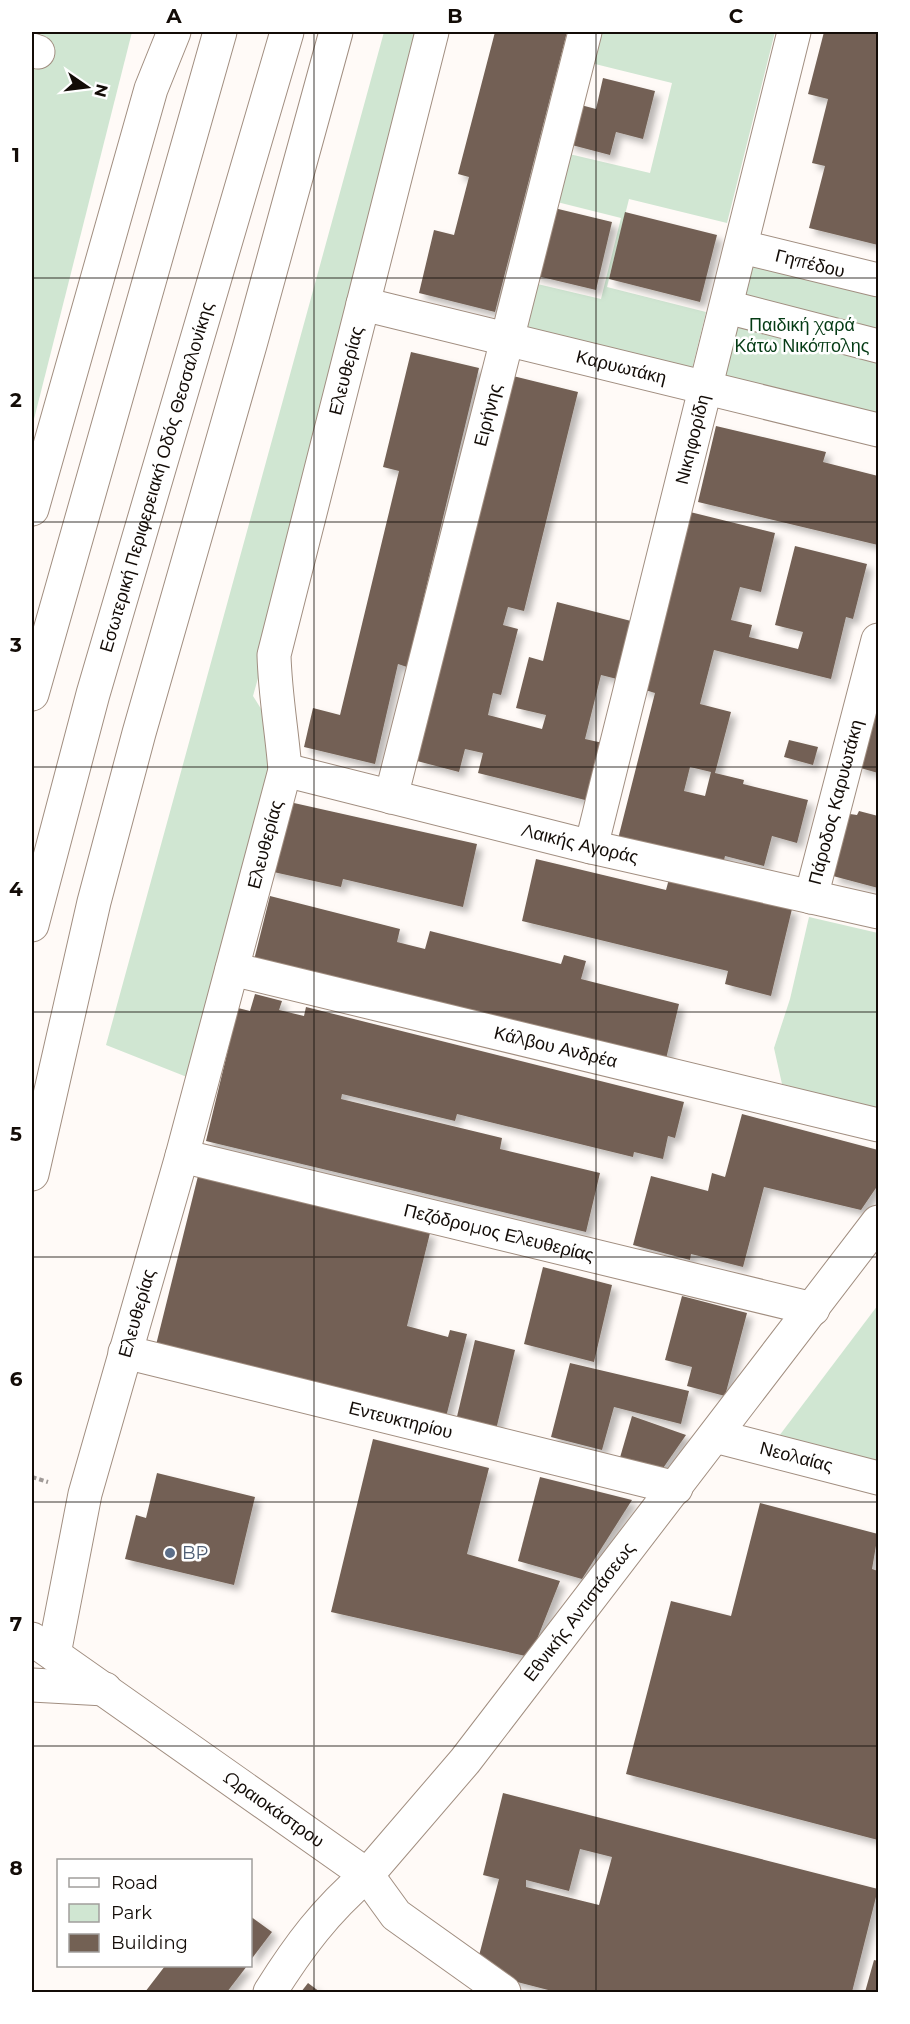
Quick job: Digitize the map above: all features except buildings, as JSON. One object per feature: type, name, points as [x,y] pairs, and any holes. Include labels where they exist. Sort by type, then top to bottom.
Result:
[{"type":"main road","points":[[32,509],[151,89],[174,32]]},
{"type":"main road","points":[[32,694],[220,32]]},
{"type":"main road","name":"Εσωτερική Περιφερειακή Οδός Θεσσαλονίκης","points":[[32,925],[93,694],[287,32]]},
{"type":"main road","points":[[32,1174],[94,902],[336,32]]},
{"type":"main road","name":"Ελευθερίας","points":[[43,1646],[182,1156],[285,770],[282,728],[276,699],[274,655],[432,32]]},
{"type":"main road","name":"Ειρήνης","points":[[391,797],[585,32]]},
{"type":"main road","name":"Νικηφορίδη","points":[[591,847],[728,307],[794,32]]},
{"type":"main road","name":"Γηπέδου","points":[[742,247],[879,280]]},
{"type":"main road","name":"Καρυωτάκη","points":[[363,304],[879,430]]},
{"type":"main road","points":[[728,307],[879,346]]},
{"type":"main road","name":"Πάροδος Καρυωτάκη","points":[[811,897],[879,640]]},
{"type":"main road","name":"Λαικής Αγοράς","points":[[285,770],[591,847],[879,912]]},
{"type":"main road","name":"Κάλβου Ανδρέα","points":[[232,969],[879,1125]]},
{"type":"main road","name":"Πεζόδρομος Ελευθερίας","points":[[182,1156],[813,1309]]},
{"type":"main road","name":"Εθνικής Αντιστάσεως","points":[[270,1992],[312,1929],[337,1900],[366,1875],[465,1761],[877,1227]]},
{"type":"main road","name":"Εντευκτηρίου","points":[[125,1352],[676,1488]]},
{"type":"main road","name":"Νεολαίας","points":[[715,1436],[879,1478]]},
{"type":"main road","name":"Ωραιοκάστρου","points":[[43,1646],[366,1875],[396,1915],[504,1992]]},
{"type":"main road","points":[[32,1685],[105,1689]]},
{"type":"green space","points":[[32,32],[132,32],[32,427]]},
{"type":"green space","points":[[384,32],[438,32],[253,696],[284,746],[197,1081],[106,1045]]},
{"type":"green space","points":[[598,32],[775,32],[727,223],[629,199],[607,287],[706,312],[691,373],[517,330],[529,282],[601,299],[621,218],[553,201],[565,153],[650,173],[672,83],[591,63]]},
{"type":"green space","name":"Παιδική χαρά Κάτω Νικόπολης","points":[[742,247],[878,280],[878,429],[707,387]]},
{"type":"green space","points":[[809,917],[878,933],[878,1110],[782,1084],[774,1048],[790,999]]},
{"type":"green space","points":[[878,1305],[878,1466],[776,1440]]},
{"type":"place","name":"BP","points":[[170,1553]]}]
